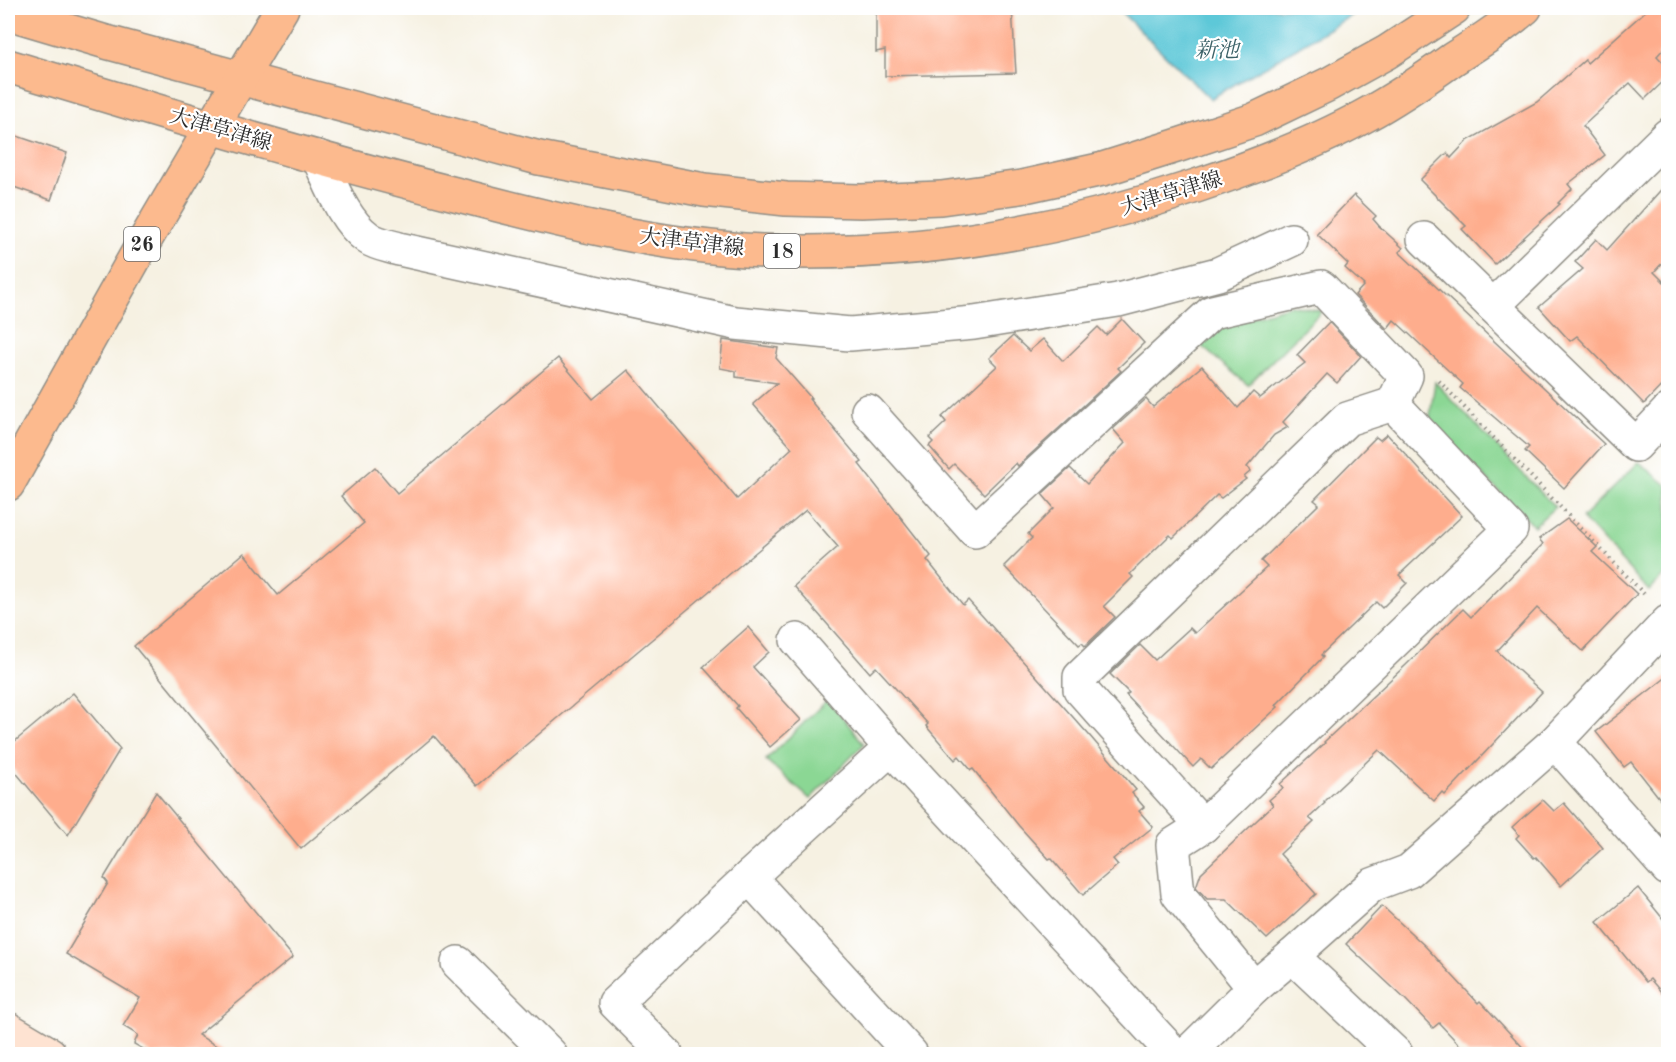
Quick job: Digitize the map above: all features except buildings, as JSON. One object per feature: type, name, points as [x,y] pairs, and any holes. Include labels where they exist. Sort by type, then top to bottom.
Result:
[{"type":"main road","name":"26","points":[[8,484],[137,254],[282,8]]},
{"type":"main road","name":"大津草津線","points":[[8,14],[539,158],[704,190],[786,199],[861,201],[941,198],[1021,187],[1103,169],[1254,120],[1329,84],[1387,52],[1454,8]]},
{"type":"main road","name":"大津草津線","points":[[8,66],[373,174],[569,223],[652,239],[757,250],[821,252],[900,249],[995,237],[1072,222],[1146,203],[1230,175],[1365,116],[1425,78],[1525,8]]},
{"type":"street","points":[[1493,306],[1668,135]]},
{"type":"street","points":[[318,157],[337,196],[358,229],[369,239],[399,249],[735,323],[850,334],[974,323],[1118,300],[1218,274],[1291,240]]},
{"type":"street","points":[[1424,239],[1636,445],[1668,411]]},
{"type":"street","points":[[868,411],[975,531],[1212,312],[1320,287],[1510,529],[1203,826],[1173,845],[1178,894],[1254,988]]},
{"type":"street","points":[[1203,826],[1080,689],[1080,677],[1347,419],[1400,390]]},
{"type":"street","points":[[1187,1054],[1254,988],[1372,885],[1409,871],[1555,742],[1658,610]]},
{"type":"street","points":[[797,640],[891,748],[1174,1054]]},
{"type":"street","points":[[1555,742],[1668,869]]},
{"type":"street","points":[[666,1054],[615,1003],[891,748]]},
{"type":"street","points":[[749,877],[911,1054]]},
{"type":"street","points":[[1293,956],[1396,1054]]},
{"type":"street","points":[[458,963],[550,1054]]},
{"type":"street","points":[[8,1029],[50,1054]]},
{"type":"path","points":[[1400,390],[1424,366],[1658,610]]},
{"type":"green space","points":[[1291,305],[1322,311],[1248,385],[1200,345],[1217,327]]},
{"type":"green space","points":[[1435,382],[1555,507],[1534,526],[1429,422]]},
{"type":"green space","points":[[1639,462],[1668,486],[1668,571],[1649,591],[1582,518]]},
{"type":"green space","points":[[828,699],[864,744],[810,799],[766,760]]},
{"type":"water","name":"新池","points":[[1117,8],[1364,8],[1210,99]]}]
